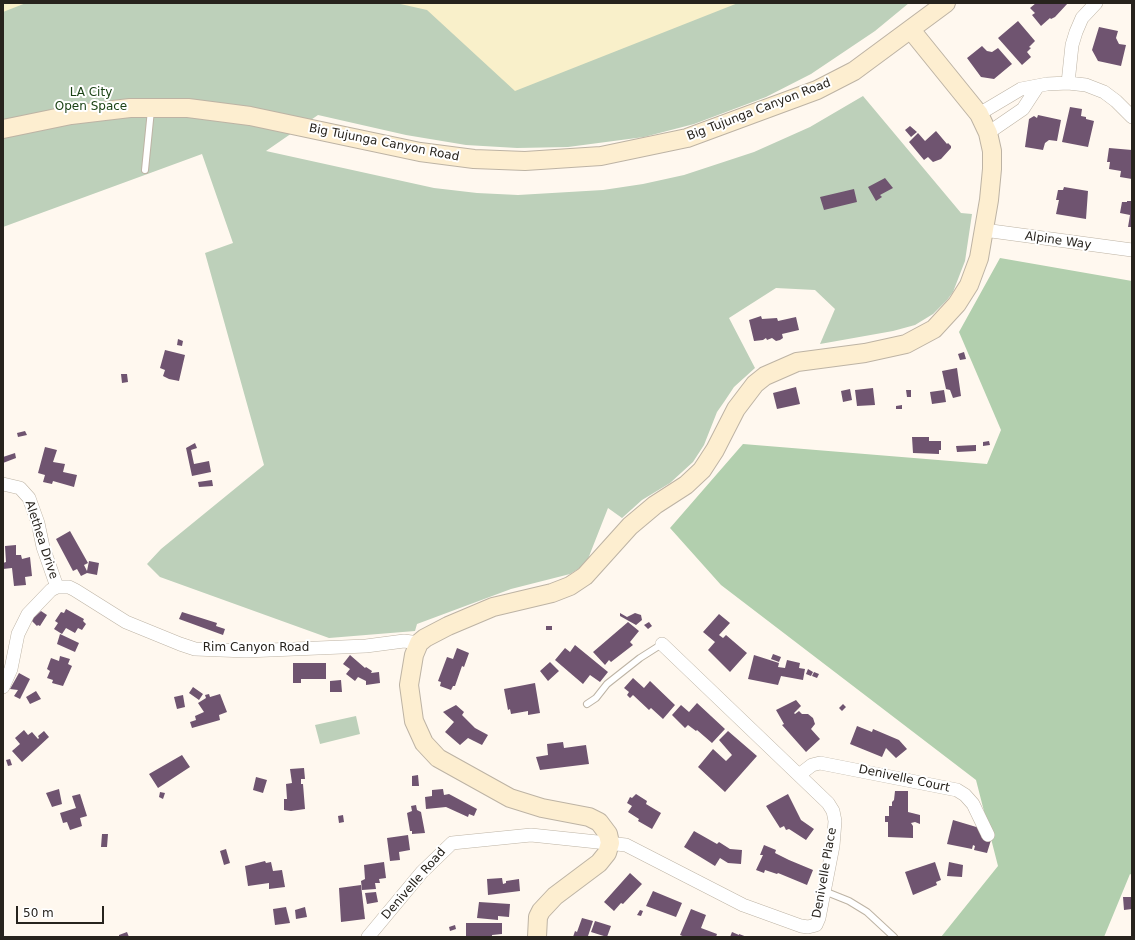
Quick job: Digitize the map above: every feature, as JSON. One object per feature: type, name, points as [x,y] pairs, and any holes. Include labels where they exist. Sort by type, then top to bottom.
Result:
[{"type":"street","name":"Big Tujunga Canyon Road","points":[[3,128],[72,115],[130,108],[188,108],[250,116],[420,152],[474,159],[525,161],[601,156],[687,138],[817,90],[854,71],[946,3]]},
{"type":"street","points":[[1068,83],[1072,45],[1076,32],[1082,18],[1096,3]]},
{"type":"street","points":[[537,937],[538,917],[546,904],[599,862],[607,853],[610,843],[608,834],[599,822],[589,817],[542,808],[510,798],[438,758],[424,743],[418,732],[410,703],[410,670],[414,655],[419,643],[436,631],[493,606],[552,593],[570,586],[585,576],[630,526],[655,505],[686,485],[702,470],[715,450],[736,409],[755,384],[765,376],[797,362],[886,349],[906,344],[934,329],[957,304],[969,285],[979,258],[992,169],[992,151],[988,133],[979,114],[911,30]]},
{"type":"street","points":[[979,114],[1021,89],[1068,83],[1086,85],[1104,92],[1116,101],[1132,117]]},
{"type":"street","points":[[988,133],[1023,109],[1038,86]]},
{"type":"street","name":"Alpine Way","points":[[984,230],[1132,250]]},
{"type":"street","name":"Alethea Drive","points":[[3,484],[20,488],[29,498],[38,523],[43,547],[57,587]]},
{"type":"street","points":[[3,686],[12,665],[18,634],[28,614],[51,590],[57,587]]},
{"type":"street","name":"Rim Canyon Road","points":[[57,587],[69,587],[126,622],[180,644],[195,648],[246,651],[366,646],[404,641],[419,643]]},
{"type":"street","name":"Denivelle Place","points":[[610,843],[626,845],[726,898],[801,926],[808,927],[816,925],[819,918],[834,834],[833,812],[828,803],[662,644]]},
{"type":"street","name":"Denivelle Court","points":[[799,775],[812,765],[820,763],[957,790],[965,795],[973,804],[988,835]]},
{"type":"street","name":"Denivelle Road","points":[[368,937],[422,872],[452,843],[531,835],[610,843]]},
{"type":"lane","points":[[145,170],[151,108]]},
{"type":"lane","points":[[586,704],[596,698],[607,684],[640,658],[662,644]]},
{"type":"lane","points":[[824,892],[849,901],[867,912],[894,937]]},
{"type":"green space","name":"LA City Open Space","points":[[3,3],[909,3],[875,31],[811,74],[766,97],[694,124],[644,137],[568,147],[517,148],[466,145],[406,135],[318,115],[266,151],[434,188],[477,193],[518,195],[603,190],[643,184],[684,175],[754,152],[810,127],[863,96],[961,213],[972,214],[965,261],[953,292],[947,300],[933,314],[915,325],[893,331],[820,344],[835,309],[815,290],[776,288],[729,318],[755,368],[734,387],[717,412],[704,445],[693,462],[670,483],[642,500],[622,518],[608,508],[586,564],[570,574],[511,589],[417,624],[415,631],[329,638],[160,577],[147,564],[161,549],[264,465],[205,253],[233,243],[202,154],[3,227]]},
{"type":"green space","points":[[1000,258],[1132,281],[1132,875],[1130,874],[1104,937],[941,937],[998,866],[976,780],[721,585],[670,528],[743,444],[987,464],[1001,430],[959,332]]},
{"type":"green space","points":[[356,716],[360,734],[320,744],[315,725]]},
{"type":"sand","points":[[3,3],[26,3],[3,12]]},
{"type":"sand","points":[[396,3],[738,3],[515,91],[427,10]]},
{"type":"building","points":[[1036,3],[1068,3],[1055,17],[1050,18],[1041,26],[1032,15],[1035,13],[1030,8]]},
{"type":"building","points":[[1018,21],[1035,41],[1029,47],[1031,48],[1027,52],[1031,57],[1022,65],[998,38]]},
{"type":"building","points":[[1099,27],[1118,31],[1116,38],[1119,44],[1126,45],[1121,66],[1098,61],[1092,50]]},
{"type":"building","points":[[982,46],[987,51],[992,52],[998,48],[1012,64],[994,79],[981,77],[967,58]]},
{"type":"building","points":[[1070,107],[1082,109],[1081,116],[1094,121],[1088,147],[1062,142]]},
{"type":"building","points":[[1038,115],[1061,120],[1057,141],[1049,140],[1045,143],[1043,150],[1025,147],[1029,119],[1034,116],[1037,118]]},
{"type":"building","points":[[910,126],[917,132],[911,137],[905,130]]},
{"type":"building","points":[[936,131],[947,144],[948,143],[951,146],[951,148],[941,159],[933,162],[928,157],[924,160],[909,142],[918,133],[925,141]]},
{"type":"building","points":[[1109,148],[1132,150],[1132,179],[1120,177],[1121,171],[1109,169],[1110,162],[1107,162]]},
{"type":"building","points":[[885,178],[893,188],[880,195],[882,197],[876,201],[868,187]]},
{"type":"building","points":[[1064,187],[1088,191],[1086,219],[1056,214],[1059,200],[1056,200],[1058,190],[1063,190]]},
{"type":"building","points":[[854,189],[857,202],[824,210],[820,197]]},
{"type":"building","points":[[1132,201],[1132,227],[1128,227],[1130,215],[1120,213],[1122,202]]},
{"type":"building","points":[[761,316],[762,319],[777,318],[778,321],[796,317],[799,330],[782,334],[783,338],[776,341],[772,338],[767,340],[766,338],[763,340],[754,341],[749,320]]},
{"type":"building","points":[[178,339],[183,341],[182,346],[177,345]]},
{"type":"building","points":[[165,350],[185,355],[179,381],[163,376],[165,370],[160,368]]},
{"type":"building","points":[[964,352],[966,359],[960,360],[958,354]]},
{"type":"building","points":[[957,368],[961,396],[953,398],[950,390],[946,389],[942,371]]},
{"type":"building","points":[[121,374],[127,374],[128,382],[122,383]]},
{"type":"building","points":[[796,387],[800,404],[777,409],[773,393]]},
{"type":"building","points":[[873,388],[875,405],[857,406],[855,390]]},
{"type":"building","points":[[850,389],[852,400],[843,402],[841,391]]},
{"type":"building","points":[[906,390],[911,390],[911,397],[907,397]]},
{"type":"building","points":[[944,390],[946,402],[932,404],[930,392]]},
{"type":"building","points":[[902,405],[902,409],[896,409],[896,406]]},
{"type":"building","points":[[25,431],[27,435],[18,437],[17,433]]},
{"type":"building","points":[[912,437],[929,437],[929,441],[941,441],[941,450],[939,450],[939,454],[913,453]]},
{"type":"building","points":[[989,441],[990,445],[983,446],[983,442]]},
{"type":"building","points":[[195,443],[197,448],[191,450],[194,464],[209,461],[211,472],[192,476],[186,448]]},
{"type":"building","points":[[976,445],[976,451],[957,452],[956,446]]},
{"type":"building","points":[[45,447],[57,450],[53,462],[65,464],[63,472],[77,475],[74,487],[53,481],[52,484],[43,482],[45,475],[38,473]]},
{"type":"building","points":[[15,453],[16,458],[3,463],[3,457]]},
{"type":"building","points":[[212,480],[213,486],[199,487],[198,482]]},
{"type":"building","points":[[70,531],[88,563],[84,565],[87,571],[89,561],[99,563],[97,575],[87,573],[81,576],[77,569],[73,571],[56,539]]},
{"type":"building","points":[[16,545],[16,555],[21,555],[22,559],[30,557],[32,576],[25,577],[26,585],[14,586],[12,568],[3,569],[3,563],[6,562],[5,546]]},
{"type":"building","points":[[66,609],[84,619],[83,621],[86,624],[82,630],[78,628],[75,633],[66,628],[62,634],[54,629],[58,623],[55,621],[61,612],[64,613]]},
{"type":"building","points":[[41,611],[47,615],[40,626],[37,626],[31,620]]},
{"type":"building","points":[[182,612],[217,623],[216,626],[225,629],[223,635],[179,619]]},
{"type":"building","points":[[620,613],[627,617],[635,613],[641,615],[642,620],[636,625],[620,616]]},
{"type":"building","points":[[719,614],[730,623],[719,635],[723,638],[726,635],[747,653],[730,672],[708,650],[715,642],[703,632]]},
{"type":"building","points":[[628,622],[639,631],[630,642],[633,645],[611,662],[609,660],[605,665],[593,652]]},
{"type":"building","points":[[649,622],[652,626],[648,629],[644,625]]},
{"type":"building","points":[[546,626],[552,626],[552,630],[546,630]]},
{"type":"building","points":[[60,634],[79,643],[75,652],[57,644]]},
{"type":"building","points":[[575,645],[608,672],[600,682],[590,675],[583,684],[555,660],[565,648],[570,652]]},
{"type":"building","points":[[457,648],[469,653],[464,667],[462,666],[455,686],[453,686],[451,690],[440,686],[441,682],[438,681],[447,657],[453,659]]},
{"type":"building","points":[[773,654],[781,657],[779,662],[771,659]]},
{"type":"building","points":[[350,655],[365,668],[366,667],[372,671],[371,673],[379,672],[380,683],[366,685],[366,681],[358,677],[355,681],[346,674],[350,669],[343,664]]},
{"type":"building","points":[[754,655],[779,663],[778,667],[785,668],[787,660],[800,663],[799,668],[805,669],[803,680],[781,676],[778,685],[748,679]]},
{"type":"building","points":[[60,656],[70,659],[68,664],[72,666],[63,686],[52,683],[53,680],[47,678],[50,671],[47,669],[51,658],[59,661]]},
{"type":"building","points":[[550,662],[559,671],[548,681],[540,671]]},
{"type":"building","points":[[293,663],[326,663],[326,679],[301,679],[301,683],[293,683]]},
{"type":"building","points":[[808,669],[813,672],[811,676],[806,674]]},
{"type":"building","points":[[814,672],[819,674],[817,678],[812,676]]},
{"type":"building","points":[[19,673],[30,679],[20,699],[14,696],[18,690],[10,689]]},
{"type":"building","points":[[633,678],[644,688],[650,681],[675,705],[663,719],[651,708],[649,710],[633,695],[630,698],[627,695],[629,692],[624,688]]},
{"type":"building","points":[[341,680],[342,692],[330,692],[330,681]]},
{"type":"building","points":[[535,683],[540,713],[528,715],[528,711],[511,714],[510,709],[508,710],[504,689]]},
{"type":"building","points":[[193,687],[203,694],[199,700],[189,693]]},
{"type":"building","points":[[36,691],[41,699],[30,704],[26,697]]},
{"type":"building","points":[[209,694],[210,697],[220,694],[227,712],[219,715],[220,720],[192,728],[190,722],[196,720],[195,716],[204,712],[198,703],[206,698],[205,695]]},
{"type":"building","points":[[183,695],[185,707],[177,709],[174,697]]},
{"type":"building","points":[[796,700],[801,706],[794,713],[795,714],[799,711],[802,714],[808,714],[813,718],[815,724],[811,729],[820,739],[806,752],[782,725],[784,724],[776,710]]},
{"type":"building","points":[[697,703],[725,729],[712,743],[697,730],[696,731],[688,725],[685,728],[672,715],[681,705],[689,712]]},
{"type":"building","points":[[843,704],[846,707],[842,711],[839,708]]},
{"type":"building","points":[[456,705],[464,712],[462,715],[475,728],[488,735],[482,745],[468,738],[460,745],[445,732],[454,722],[443,712]]},
{"type":"building","points":[[857,726],[872,732],[873,729],[899,740],[907,749],[896,758],[886,748],[882,757],[850,744]]},
{"type":"building","points":[[24,730],[28,735],[32,732],[38,739],[38,736],[44,731],[49,737],[22,762],[12,751],[20,744],[15,738]]},
{"type":"building","points":[[728,731],[757,756],[725,792],[698,767],[713,749],[726,761],[732,755],[719,740]]},
{"type":"building","points":[[563,742],[564,748],[586,745],[589,764],[540,770],[536,757],[548,755],[547,744]]},
{"type":"building","points":[[182,755],[190,767],[158,788],[149,774]]},
{"type":"building","points":[[10,759],[12,765],[8,766],[6,760]]},
{"type":"building","points":[[304,768],[305,779],[301,779],[301,784],[303,784],[305,809],[291,811],[284,810],[284,799],[287,799],[286,784],[292,783],[290,769]]},
{"type":"building","points":[[418,775],[419,786],[412,786],[412,776]]},
{"type":"building","points":[[256,777],[267,780],[263,793],[253,790]]},
{"type":"building","points":[[59,789],[62,804],[52,807],[46,793]]},
{"type":"building","points":[[443,789],[444,795],[449,794],[477,809],[474,816],[469,814],[468,817],[446,807],[426,809],[425,797],[432,796],[432,790]]},
{"type":"building","points":[[895,791],[908,791],[908,812],[920,815],[920,824],[915,822],[911,823],[913,826],[913,838],[888,837],[888,822],[885,822],[885,816],[889,816],[889,806],[892,806]]},
{"type":"building","points":[[160,792],[165,793],[163,799],[159,797]]},
{"type":"building","points":[[80,794],[87,816],[80,818],[82,826],[70,830],[67,822],[63,823],[60,813],[76,808],[72,796]]},
{"type":"building","points":[[636,794],[647,801],[646,804],[661,813],[652,829],[638,821],[639,819],[628,812],[632,806],[627,803],[630,797],[632,798]]},
{"type":"building","points":[[788,794],[801,820],[814,829],[806,840],[789,829],[786,830],[784,826],[780,828],[766,806]]},
{"type":"building","points":[[416,805],[417,810],[421,812],[425,833],[412,834],[412,831],[410,831],[407,813],[412,811],[411,806]]},
{"type":"building","points":[[343,815],[344,822],[339,823],[338,816]]},
{"type":"building","points":[[953,820],[983,829],[981,837],[991,840],[987,853],[974,850],[975,846],[973,845],[972,849],[947,844]]},
{"type":"building","points":[[694,831],[717,844],[719,842],[730,849],[742,850],[741,864],[728,863],[720,858],[715,866],[684,847]]},
{"type":"building","points":[[102,834],[108,834],[107,847],[101,847]]},
{"type":"building","points":[[408,835],[410,850],[399,852],[400,860],[390,861],[387,838]]},
{"type":"building","points":[[764,845],[776,850],[775,853],[813,870],[807,885],[778,873],[765,870],[764,873],[756,870],[763,855],[760,855]]},
{"type":"building","points":[[226,849],[230,863],[224,865],[220,851]]},
{"type":"building","points":[[265,861],[266,863],[271,862],[273,871],[282,870],[285,887],[269,889],[269,883],[248,886],[245,866]]},
{"type":"building","points":[[384,862],[386,878],[379,879],[380,883],[375,883],[376,889],[362,890],[361,881],[365,879],[364,865]]},
{"type":"building","points":[[935,862],[941,880],[936,882],[937,885],[913,895],[905,872]]},
{"type":"building","points":[[949,862],[963,865],[962,877],[947,876]]},
{"type":"building","points":[[630,873],[642,884],[623,904],[621,903],[614,911],[604,902]]},
{"type":"building","points":[[502,878],[503,884],[506,883],[506,881],[519,879],[520,891],[488,895],[487,879]]},
{"type":"building","points":[[361,885],[365,919],[341,922],[339,888]]},
{"type":"building","points":[[653,891],[682,903],[676,917],[646,906]]},
{"type":"building","points":[[376,892],[378,902],[367,904],[365,893]]},
{"type":"building","points":[[1123,897],[1132,897],[1132,909],[1124,910]]},
{"type":"building","points":[[479,902],[510,904],[509,917],[498,916],[498,920],[477,918]]},
{"type":"building","points":[[286,907],[290,923],[275,925],[273,909]]},
{"type":"building","points":[[305,907],[307,917],[296,919],[295,910]]},
{"type":"building","points":[[691,909],[706,915],[701,928],[717,934],[716,937],[685,937],[680,935]]},
{"type":"building","points":[[640,910],[643,911],[641,916],[637,915]]},
{"type":"building","points":[[582,918],[593,921],[588,936],[592,937],[573,937],[575,931],[577,932]]},
{"type":"building","points":[[595,921],[611,926],[607,937],[591,932]]},
{"type":"building","points":[[466,923],[502,923],[502,934],[492,935],[492,937],[466,937]]},
{"type":"building","points":[[455,925],[456,929],[450,931],[449,927]]},
{"type":"building","points":[[127,932],[129,937],[119,937],[119,935]]},
{"type":"building","points":[[732,932],[739,935],[747,937],[730,937]]}]
